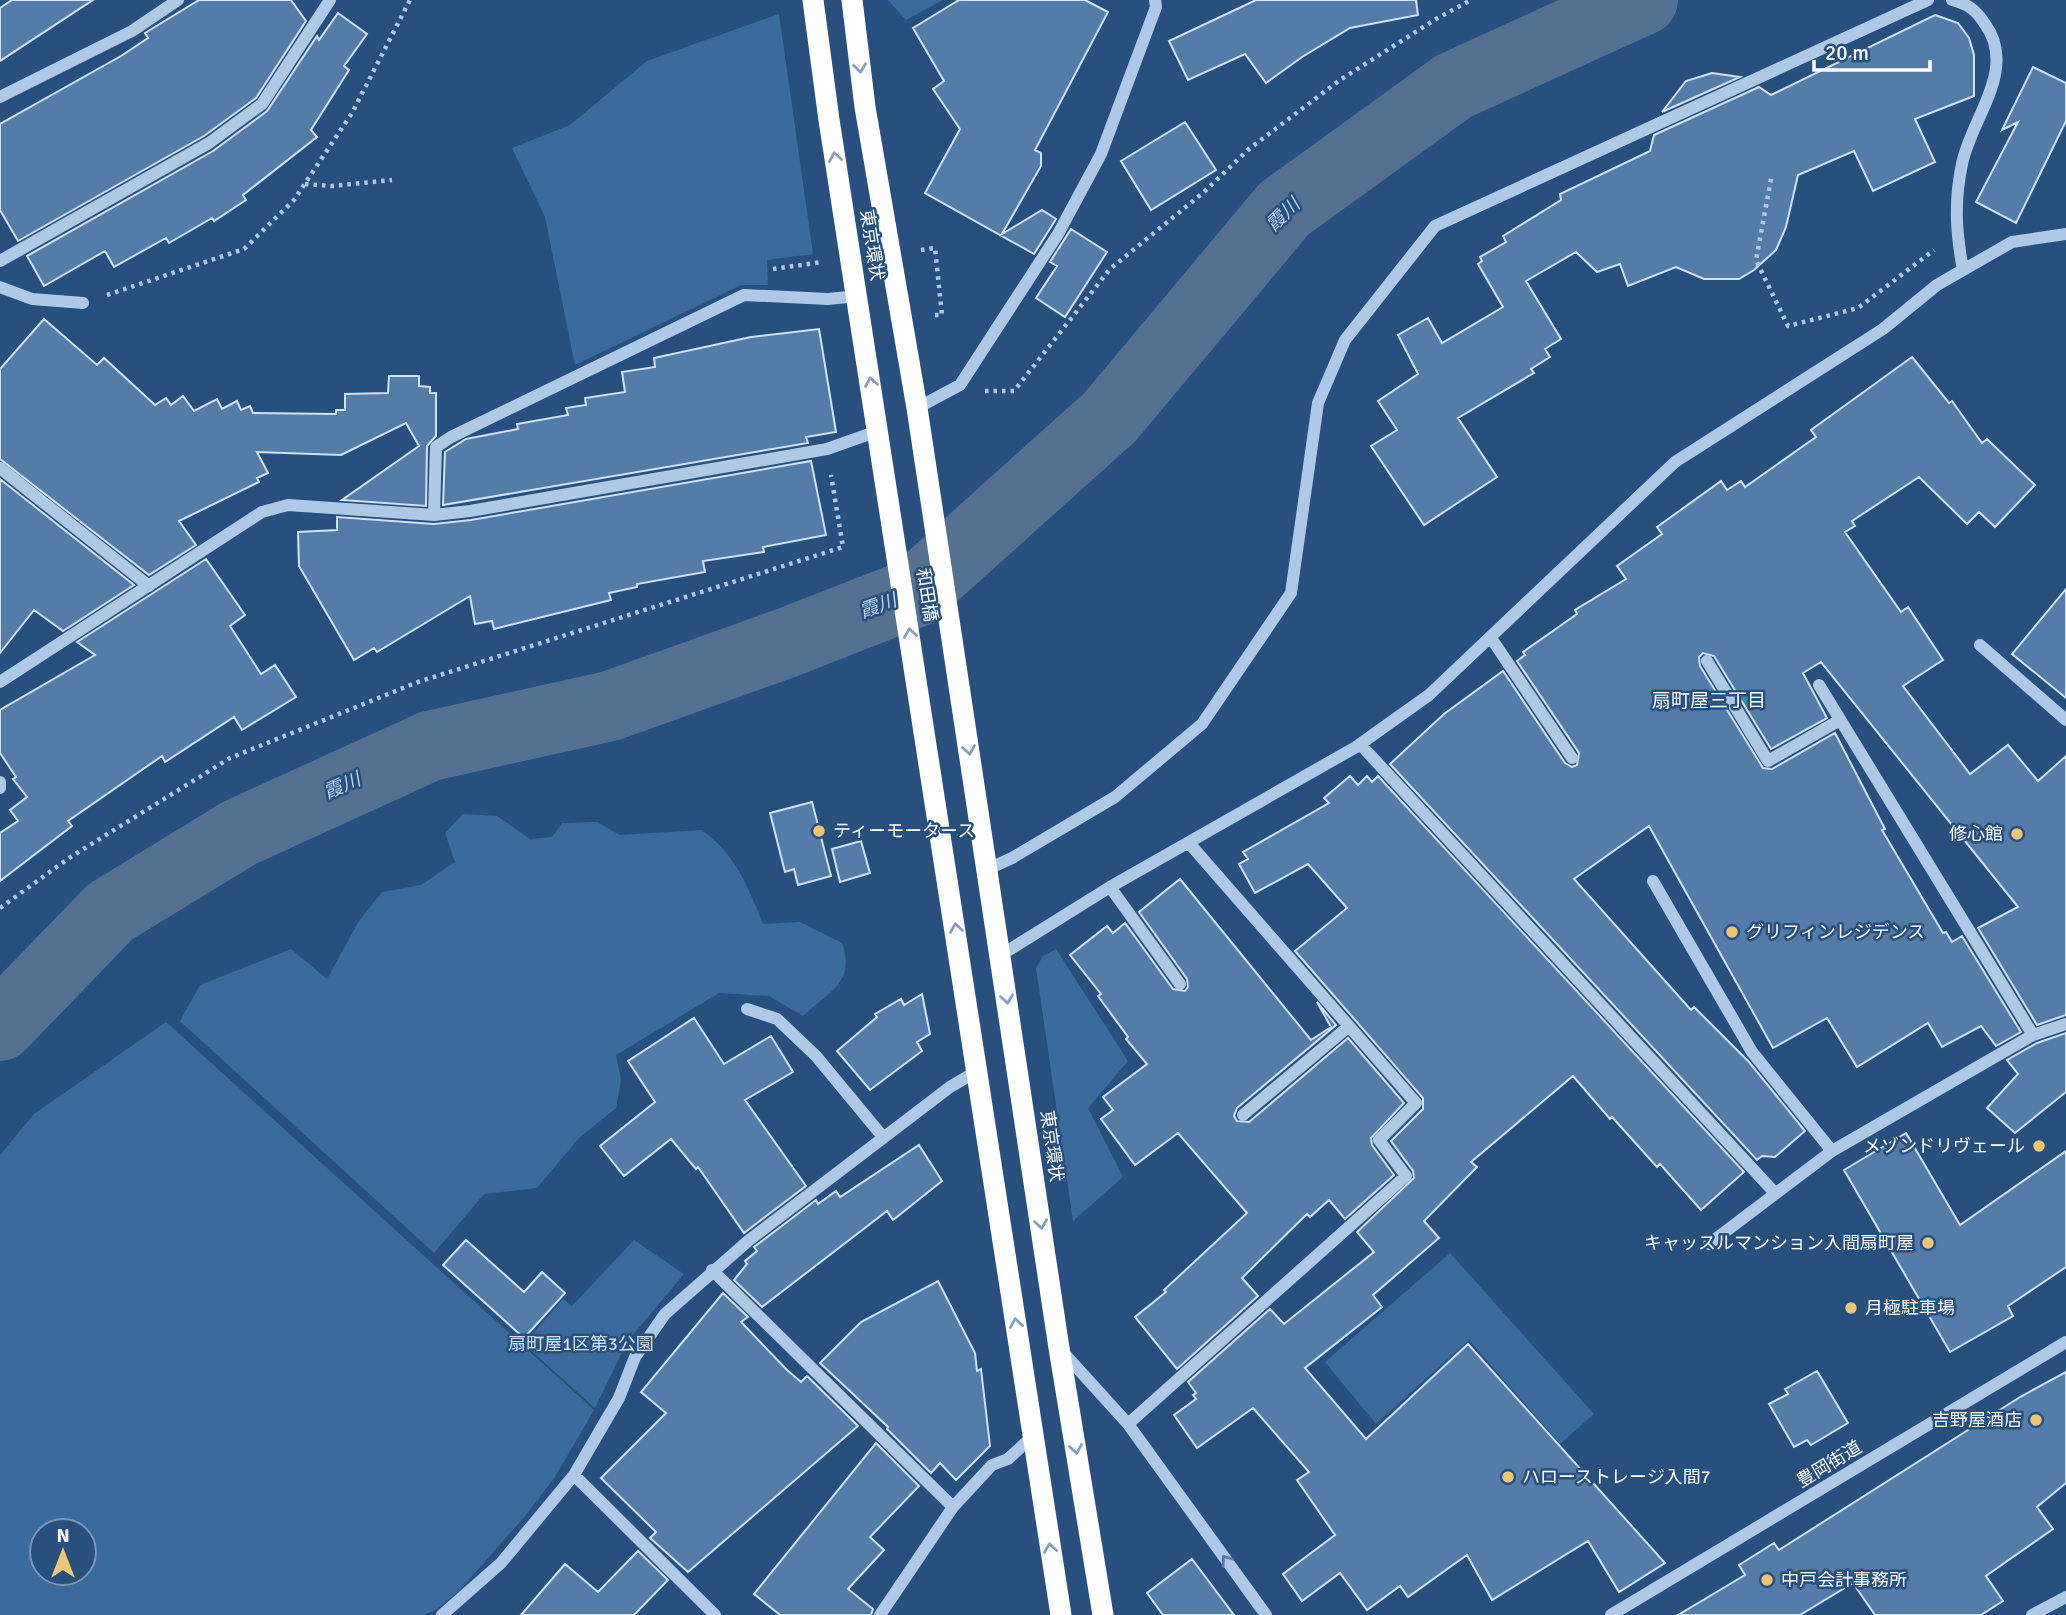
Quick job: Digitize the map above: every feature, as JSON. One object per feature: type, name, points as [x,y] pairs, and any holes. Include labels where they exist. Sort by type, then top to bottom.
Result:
[{"type":"highway","name":"東京環状","points":[[813,0],[888,498]]},
{"type":"highway","name":"東京環状","points":[[852,0],[865,107],[917,408],[927,482]]},
{"type":"highway","name":"和田橋","points":[[927,482],[959,682]]},
{"type":"highway","name":"和田橋","points":[[888,498],[977,1071]]},
{"type":"highway","name":"東京環状","points":[[959,682],[1059,1348],[1103,1615]]},
{"type":"highway","points":[[977,1071],[1061,1615]]},
{"type":"street","points":[[0,97],[132,31],[178,0]]},
{"type":"street","points":[[0,261],[209,143],[262,104],[330,0]]},
{"type":"street","points":[[917,408],[960,385],[1058,234],[1101,154],[1156,7],[1155,0]]},
{"type":"street","points":[[988,869],[1012,858],[1115,797],[1202,724],[1291,593],[1318,403],[1345,340],[1435,226],[1928,0]]},
{"type":"street","points":[[1952,0],[1966,3],[1977,13],[1995,40],[1997,59],[1995,79],[1962,162],[1954,225],[1963,270]]},
{"type":"street","points":[[1001,955],[1110,887],[1360,744],[1429,695],[1675,462],[1883,330],[1937,285],[2012,242],[2066,234]]},
{"type":"street","points":[[0,287],[32,299],[83,303]]},
{"type":"street","points":[[434,515],[436,447],[451,437],[744,295],[828,299],[858,296]]},
{"type":"street","points":[[0,682],[262,512],[288,505],[434,515],[827,449],[878,431]]},
{"type":"street","points":[[0,468],[149,586]]},
{"type":"street","points":[[1491,638],[1572,758]]},
{"type":"street","points":[[1980,645],[2066,720]]},
{"type":"street","points":[[1707,661],[1768,761],[1840,720]]},
{"type":"street","points":[[1819,685],[2033,1035]]},
{"type":"street","points":[[1360,744],[1774,1192]]},
{"type":"street","points":[[0,782],[0,788]]},
{"type":"street","points":[[1128,1424],[1406,1176],[1379,1140],[1416,1103],[1189,843]]},
{"type":"street","points":[[1653,881],[1752,1052],[1832,1151]]},
{"type":"street","points":[[1110,887],[1180,984]]},
{"type":"street","points":[[747,1009],[776,1019],[806,1046],[883,1137]]},
{"type":"street","points":[[1709,1244],[1774,1192],[1832,1151],[2033,1035],[2066,1024]]},
{"type":"street","points":[[1243,1115],[1348,1027]]},
{"type":"street","points":[[442,1615],[500,1563],[574,1475],[619,1398],[635,1357],[665,1314],[712,1270],[883,1137],[950,1087],[977,1071]]},
{"type":"street","points":[[712,1270],[953,1507]]},
{"type":"street","name":"豊岡街道","points":[[1611,1615],[2066,1342]]},
{"type":"street","points":[[1059,1348],[1128,1424],[1266,1615]]},
{"type":"street","points":[[880,1615],[953,1507],[992,1465],[1008,1459],[1033,1436]]},
{"type":"street","points":[[574,1475],[715,1615]]},
{"type":"street","points":[[2032,1615],[2066,1597]]},
{"type":"path","points":[[83,303],[244,249],[293,200],[352,113],[410,0]]},
{"type":"path","points":[[978,391],[1014,391],[1110,269],[1204,192],[1249,149],[1340,80],[1471,0]]},
{"type":"path","points":[[1771,179],[1756,260],[1788,326],[1858,308],[1924,256]]},
{"type":"path","points":[[304,184],[332,186],[392,180]]},
{"type":"path","points":[[928,315],[942,315],[935,248]]},
{"type":"path","points":[[0,908],[69,858],[230,758],[418,682],[843,547],[827,449]]},
{"type":"green space","points":[[888,0],[943,0],[906,20]]},
{"type":"green space","points":[[779,14],[813,254],[767,260],[768,285],[741,285],[575,365],[545,217],[512,148],[570,125],[647,61]]},
{"type":"green space","points":[[463,814],[497,816],[530,839],[552,837],[562,823],[597,822],[620,835],[702,830],[724,850],[740,872],[763,924],[800,922],[842,943],[845,967],[838,985],[803,1016],[769,996],[719,993],[616,1055],[621,1080],[616,1108],[579,1138],[537,1188],[484,1194],[434,1253],[180,1021],[200,985],[291,949],[327,979],[359,921],[382,892],[421,885],[455,862],[445,833]]},
{"type":"green space","points":[[1056,949],[1128,1061],[1088,1108],[1123,1177],[1073,1221],[1036,968],[1043,956]]},
{"type":"green space","points":[[166,1022],[594,1410],[555,1477],[525,1516],[460,1590],[437,1609],[424,1615],[0,1615],[0,1155],[34,1114]]},
{"type":"green space","name":"扇町屋1区第3公園","points":[[634,1240],[684,1274],[627,1342],[595,1408],[524,1344],[563,1299],[572,1306]]},
{"type":"green space","points":[[1450,1253],[1594,1414],[1560,1444],[1469,1340],[1376,1424],[1325,1362]]},
{"type":"building","points":[[12,0],[93,0],[0,61],[0,8]]},
{"type":"building","points":[[199,0],[291,0],[306,21],[256,98],[204,136],[18,241],[0,210],[0,124],[121,56],[148,38],[145,33]]},
{"type":"building","points":[[959,0],[1085,0],[1108,12],[1035,150],[1041,153],[1041,166],[1002,234],[1042,210],[1056,219],[1034,254],[925,193],[960,129],[933,89],[944,81],[913,28]]},
{"type":"building","points":[[1256,0],[1416,0],[1418,15],[1350,28],[1266,83],[1245,54],[1188,80],[1169,41]]},
{"type":"building","points":[[338,13],[367,34],[344,66],[349,70],[311,130],[317,137],[243,195],[246,200],[214,221],[212,218],[169,243],[166,238],[114,267],[105,251],[44,286],[27,256],[213,151],[267,111],[317,36],[319,40]]},
{"type":"building","points":[[1935,15],[1958,23],[1969,38],[1974,55],[1974,96],[1915,119],[1935,162],[1873,191],[1854,151],[1798,175],[1786,227],[1776,250],[1754,270],[1739,279],[1704,279],[1676,267],[1628,286],[1620,264],[1597,272],[1576,252],[1526,281],[1561,339],[1545,349],[1550,357],[1531,369],[1534,373],[1458,418],[1497,477],[1424,525],[1371,446],[1397,430],[1378,401],[1418,374],[1398,335],[1428,318],[1442,343],[1503,307],[1478,264],[1482,261],[1480,257],[1506,242],[1503,236],[1561,200],[1560,194],[1650,151],[1654,135],[1759,87],[1771,95]]},
{"type":"building","points":[[2033,67],[2066,83],[2066,121],[2016,223],[1976,202],[2018,122],[2002,130]]},
{"type":"building","points":[[1712,73],[1740,77],[1662,112],[1686,81]]},
{"type":"building","points":[[1185,122],[1216,170],[1151,210],[1121,161]]},
{"type":"building","points":[[1071,229],[1107,252],[1065,317],[1036,298],[1057,266],[1050,262]]},
{"type":"building","points":[[44,319],[97,365],[104,358],[155,405],[166,398],[171,405],[183,396],[194,411],[217,399],[222,409],[237,401],[241,410],[250,406],[253,413],[336,414],[336,410],[345,410],[345,394],[388,393],[389,376],[419,376],[419,386],[430,387],[430,393],[436,393],[436,436],[427,446],[426,506],[342,500],[419,446],[406,423],[341,455],[257,452],[268,473],[257,478],[259,482],[179,521],[196,545],[149,575],[0,459],[0,369]]},
{"type":"building","points":[[819,329],[836,432],[806,437],[808,443],[443,505],[445,452],[466,439],[518,429],[517,424],[568,415],[566,408],[586,405],[585,398],[625,392],[622,372],[655,367],[654,358],[751,337]]},
{"type":"building","points":[[1912,357],[1949,403],[1952,401],[1982,443],[1987,439],[2035,485],[1995,527],[1979,512],[1967,524],[1919,477],[1852,521],[1855,526],[1845,532],[1901,612],[1908,607],[1943,660],[1903,686],[1970,774],[2008,745],[2038,781],[2066,756],[2066,1015],[2037,1025],[1978,928],[2018,907],[1821,662],[1803,673],[1827,718],[1771,749],[1714,656],[1703,653],[1699,657],[1700,666],[1763,768],[1772,769],[1835,733],[1885,829],[1882,830],[1943,933],[1946,932],[1952,942],[1962,936],[2021,1032],[1996,1046],[1981,1026],[1942,1047],[1928,1023],[1857,1067],[1827,1018],[1773,1048],[1649,826],[1574,879],[1691,1010],[1694,1007],[1749,1062],[1805,1131],[1775,1157],[1762,1156],[1757,1160],[1390,764],[1444,714],[1503,671],[1565,763],[1572,767],[1577,765],[1579,753],[1517,661],[1525,655],[1523,652],[1577,614],[1575,610],[1626,579],[1617,566],[1662,534],[1657,527],[1721,481],[1727,490],[1741,481],[1745,487],[1816,437],[1811,430]]},
{"type":"building","points":[[811,461],[826,535],[763,547],[764,552],[703,561],[705,572],[637,584],[637,587],[609,593],[611,600],[494,629],[492,621],[475,624],[470,596],[377,652],[374,648],[354,660],[299,566],[298,532],[337,530],[337,517],[434,524],[471,520]]},
{"type":"building","points":[[0,479],[134,585],[63,631],[34,610],[0,653]]},
{"type":"building","points":[[206,559],[245,615],[230,626],[261,674],[275,665],[296,697],[242,730],[234,717],[165,762],[162,756],[68,821],[72,826],[0,881],[0,833],[18,821],[10,810],[27,797],[13,779],[16,777],[0,753],[0,710],[95,655],[77,642]]},
{"type":"building","points":[[2066,589],[2066,698],[2012,654]]},
{"type":"building","points":[[1350,776],[1358,785],[1367,776],[1372,782],[1378,776],[1744,1172],[1701,1210],[1660,1164],[1657,1167],[1612,1117],[1610,1119],[1573,1076],[1471,1162],[1477,1167],[1424,1221],[1439,1238],[1373,1295],[1382,1307],[1305,1368],[1366,1439],[1468,1344],[1665,1563],[1619,1592],[1588,1541],[1492,1600],[1467,1555],[1408,1597],[1400,1586],[1367,1610],[1340,1573],[1302,1601],[1283,1574],[1335,1535],[1297,1480],[1309,1472],[1253,1408],[1197,1448],[1174,1415],[1196,1399],[1193,1395],[1196,1393],[1188,1382],[1270,1309],[1284,1324],[1374,1252],[1357,1232],[1414,1178],[1413,1171],[1391,1141],[1423,1109],[1423,1098],[1295,951],[1347,908],[1308,864],[1255,893],[1239,864],[1248,859],[1243,852],[1329,803],[1324,798]]},
{"type":"building","points":[[812,802],[831,876],[798,885],[794,869],[785,872],[770,813]]},
{"type":"building","points":[[861,841],[870,873],[840,882],[832,849]]},
{"type":"building","points":[[1180,879],[1311,1040],[1331,1027],[1317,1002],[1336,1025],[1237,1108],[1234,1116],[1237,1121],[1249,1122],[1348,1038],[1404,1103],[1371,1138],[1372,1145],[1394,1175],[1345,1219],[1329,1200],[1310,1217],[1307,1214],[1242,1278],[1258,1296],[1177,1369],[1135,1317],[1166,1292],[1164,1290],[1247,1213],[1178,1133],[1135,1165],[1101,1119],[1113,1110],[1103,1097],[1147,1064],[1126,1039],[1128,1037],[1098,996],[1101,994],[1070,955],[1107,926],[1113,933],[1125,923],[1173,989],[1185,991],[1188,987],[1187,979],[1139,912]]},
{"type":"building","points":[[922,994],[930,1034],[917,1042],[922,1051],[870,1090],[837,1051],[877,1017],[875,1014],[901,999],[904,1005]]},
{"type":"building","points":[[694,1018],[724,1064],[771,1036],[793,1072],[745,1100],[806,1186],[744,1233],[698,1167],[696,1169],[671,1139],[624,1176],[600,1146],[655,1102],[628,1061]]},
{"type":"building","points":[[2066,1033],[2066,1092],[2015,1133],[1987,1108],[2018,1074],[2007,1060],[2037,1043]]},
{"type":"building","name":"キャッスルマンション入間扇町屋","points":[[1906,1133],[1960,1225],[2066,1151],[2066,1267],[2008,1306],[2013,1316],[1950,1352],[1844,1170]]},
{"type":"building","points":[[919,1145],[942,1181],[893,1220],[887,1211],[762,1307],[734,1280],[747,1264],[745,1261],[757,1251],[754,1247],[816,1200],[818,1204],[836,1191],[840,1197]]},
{"type":"building","points":[[466,1240],[524,1292],[542,1272],[565,1293],[524,1338],[443,1265]]},
{"type":"building","points":[[938,1281],[975,1353],[977,1371],[981,1369],[990,1446],[956,1480],[940,1463],[931,1473],[888,1427],[820,1363],[861,1322]]},
{"type":"building","points":[[723,1293],[748,1317],[741,1322],[787,1370],[801,1382],[807,1376],[858,1426],[688,1572],[650,1538],[656,1532],[601,1478],[666,1413],[641,1392]]},
{"type":"building","points":[[1817,1371],[1848,1423],[1811,1445],[1807,1440],[1794,1447],[1769,1404],[1788,1394],[1785,1389]]},
{"type":"building","points":[[2066,1372],[2066,1483],[2037,1507],[2053,1529],[1986,1576],[2003,1601],[1981,1615],[1875,1615],[1853,1583],[1800,1615],[1678,1615],[1745,1575],[1739,1565],[1774,1543],[1779,1550],[2020,1397]]},
{"type":"building","points":[[876,1443],[919,1486],[870,1537],[884,1550],[848,1589],[873,1609],[871,1615],[780,1615],[754,1594]]},
{"type":"building","points":[[638,1551],[668,1580],[634,1615],[521,1615],[565,1564],[598,1592]]},
{"type":"building","points":[[1192,1559],[1234,1615],[1163,1615],[1147,1593]]},
{"type":"waterway","name":"霞川","points":[[0,1026],[110,912],[239,833],[430,746],[610,706],[786,643],[914,593],[1110,417],[1284,209],[1454,86],[1643,0]]},
{"type":"place","name":"ティーモータース","points":[[819,831]]},
{"type":"place","name":"修心館","points":[[2017,834]]},
{"type":"place","name":"グリフィンレジデンス","points":[[1732,932]]},
{"type":"place","name":"メゾンドリヴェール","points":[[2039,1146]]},
{"type":"place","name":"キャッスルマンション入間扇町屋","points":[[1928,1243]]},
{"type":"place","name":"月極駐車場","points":[[1851,1308]]},
{"type":"place","name":"吉野屋酒店","points":[[2036,1420]]},
{"type":"place","name":"ハローストレージ入間7","points":[[1508,1477]]},
{"type":"place","name":"中戸会計事務所","points":[[1767,1580]]},
{"type":"district","name":"扇町屋三丁目","points":[[1709,701]]}]
